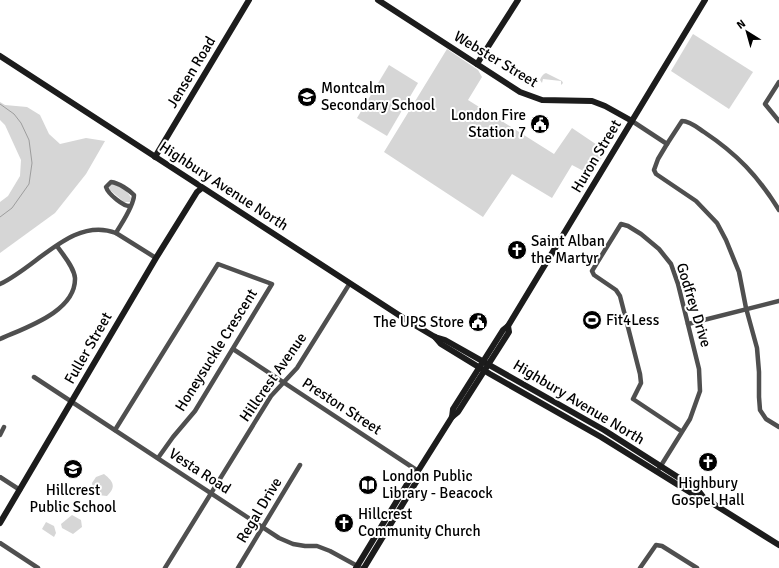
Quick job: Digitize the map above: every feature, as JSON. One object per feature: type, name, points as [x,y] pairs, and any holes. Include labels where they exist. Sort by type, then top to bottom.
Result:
[{"type":"main road","name":"Jensen Road","points":[[155,157],[249,0]]},
{"type":"main road","name":"Webster Street","points":[[378,0],[520,92],[542,100],[592,101],[632,122]]},
{"type":"main road","points":[[478,64],[518,0]]},
{"type":"main road","name":"Huron Street","points":[[358,567],[412,476],[418,471],[452,417],[453,409],[482,366],[502,330],[508,326],[705,0]]},
{"type":"main road","name":"Highbury Avenue North","points":[[0,56],[408,321],[435,337],[445,340],[482,366],[601,437],[698,490],[704,498],[779,545]]},
{"type":"main road","name":"Fuller Street","points":[[0,523],[156,258],[197,192],[202,188]]},
{"type":"main road","name":"Huron Street","points":[[489,364],[509,332],[508,326]]},
{"type":"main road","name":"Highbury Avenue North","points":[[482,366],[489,364],[604,430],[659,469]]},
{"type":"main road","name":"Huron Street","points":[[364,568],[418,479],[418,471]]},
{"type":"street","points":[[779,82],[765,104],[779,121]]},
{"type":"street","points":[[779,210],[769,193],[735,154],[691,123],[682,121],[658,159],[654,170],[656,174],[696,201],[717,223],[739,272],[746,308],[757,348],[760,410],[766,419],[779,427]]},
{"type":"street","points":[[632,122],[667,144]]},
{"type":"street","points":[[116,233],[134,199],[133,194],[115,182],[108,184],[106,187],[107,191],[124,205],[130,206]]},
{"type":"street","name":"Godfrey Drive","points":[[659,469],[681,431],[690,419],[700,391],[700,369],[678,284],[671,264],[659,249],[641,234],[628,226],[621,224],[592,271],[594,275],[616,290],[620,296],[640,374],[641,384],[633,399],[681,431]]},
{"type":"street","points":[[0,284],[72,235],[87,230],[110,230],[156,258]]},
{"type":"street","points":[[0,339],[45,319],[69,298],[73,289],[75,278],[73,270],[57,246]]},
{"type":"street","name":"Honeysuckle Crescent","points":[[115,430],[218,264],[272,284],[195,411],[173,437],[158,458]]},
{"type":"street","name":"Hillcrest Avenue","points":[[165,568],[271,396],[297,368],[350,282]]},
{"type":"street","points":[[688,324],[746,308],[779,301]]},
{"type":"street","name":"Preston Street","points":[[232,349],[418,471]]},
{"type":"street","name":"Vesta Road","points":[[34,377],[279,538],[293,544],[317,546],[330,551],[358,567]]},
{"type":"street","points":[[0,435],[4,426]]},
{"type":"street","name":"Regal Drive","points":[[238,568],[300,465]]},
{"type":"street","points":[[0,477],[20,490]]},
{"type":"street","points":[[0,543],[38,568]]},
{"type":"street","points":[[640,568],[656,545],[662,546],[697,568]]},
{"type":"shaded area","points":[[693,34],[753,72],[729,109],[671,71]]},
{"type":"shaded area","points":[[447,49],[478,70],[482,77],[468,100],[554,154],[572,128],[606,151],[591,175],[572,165],[552,198],[512,174],[483,217],[384,152]]},
{"type":"shaded area","points":[[389,65],[418,83],[387,136],[357,118]]},
{"type":"shaded area","points":[[546,73],[562,81],[563,83],[561,85],[561,81],[543,79],[542,83],[540,79]]},
{"type":"shaded area","points":[[0,102],[5,105],[27,107],[40,115],[49,134],[60,144],[86,138],[105,141],[86,174],[55,213],[0,253],[0,202],[8,196],[20,176],[21,160],[5,125],[0,120]]},
{"type":"shaded area","points":[[111,184],[117,185],[126,191],[131,198],[130,202],[124,202],[110,190],[109,188]]},
{"type":"shaded area","points":[[104,474],[113,485],[112,490],[107,496],[98,495],[93,491],[92,483],[96,477]]},
{"type":"shaded area","points":[[72,515],[81,520],[82,527],[73,534],[62,528],[61,524]]},
{"type":"shaded area","points":[[46,522],[54,526],[56,533],[54,537],[42,529]]},
{"type":"waterway","points":[[0,104],[14,114],[21,123],[29,140],[32,163],[29,184],[12,208],[0,217]]},
{"type":"place","name":"Montcalm Secondary School","points":[[307,97]]},
{"type":"place","name":"London Fire Station 7","points":[[540,124]]},
{"type":"place","name":"Saint Alban the Martyr","points":[[517,250]]},
{"type":"place","name":"Fit4Less","points":[[592,320]]},
{"type":"place","name":"The UPS Store","points":[[478,322]]},
{"type":"place","name":"Highbury Gospel Hall","points":[[708,462]]},
{"type":"place","name":"Hillcrest Public School","points":[[73,469]]},
{"type":"place","name":"London Public Library - Beacock","points":[[368,485]]},
{"type":"place","name":"Hillcrest Community Church","points":[[344,523]]}]
